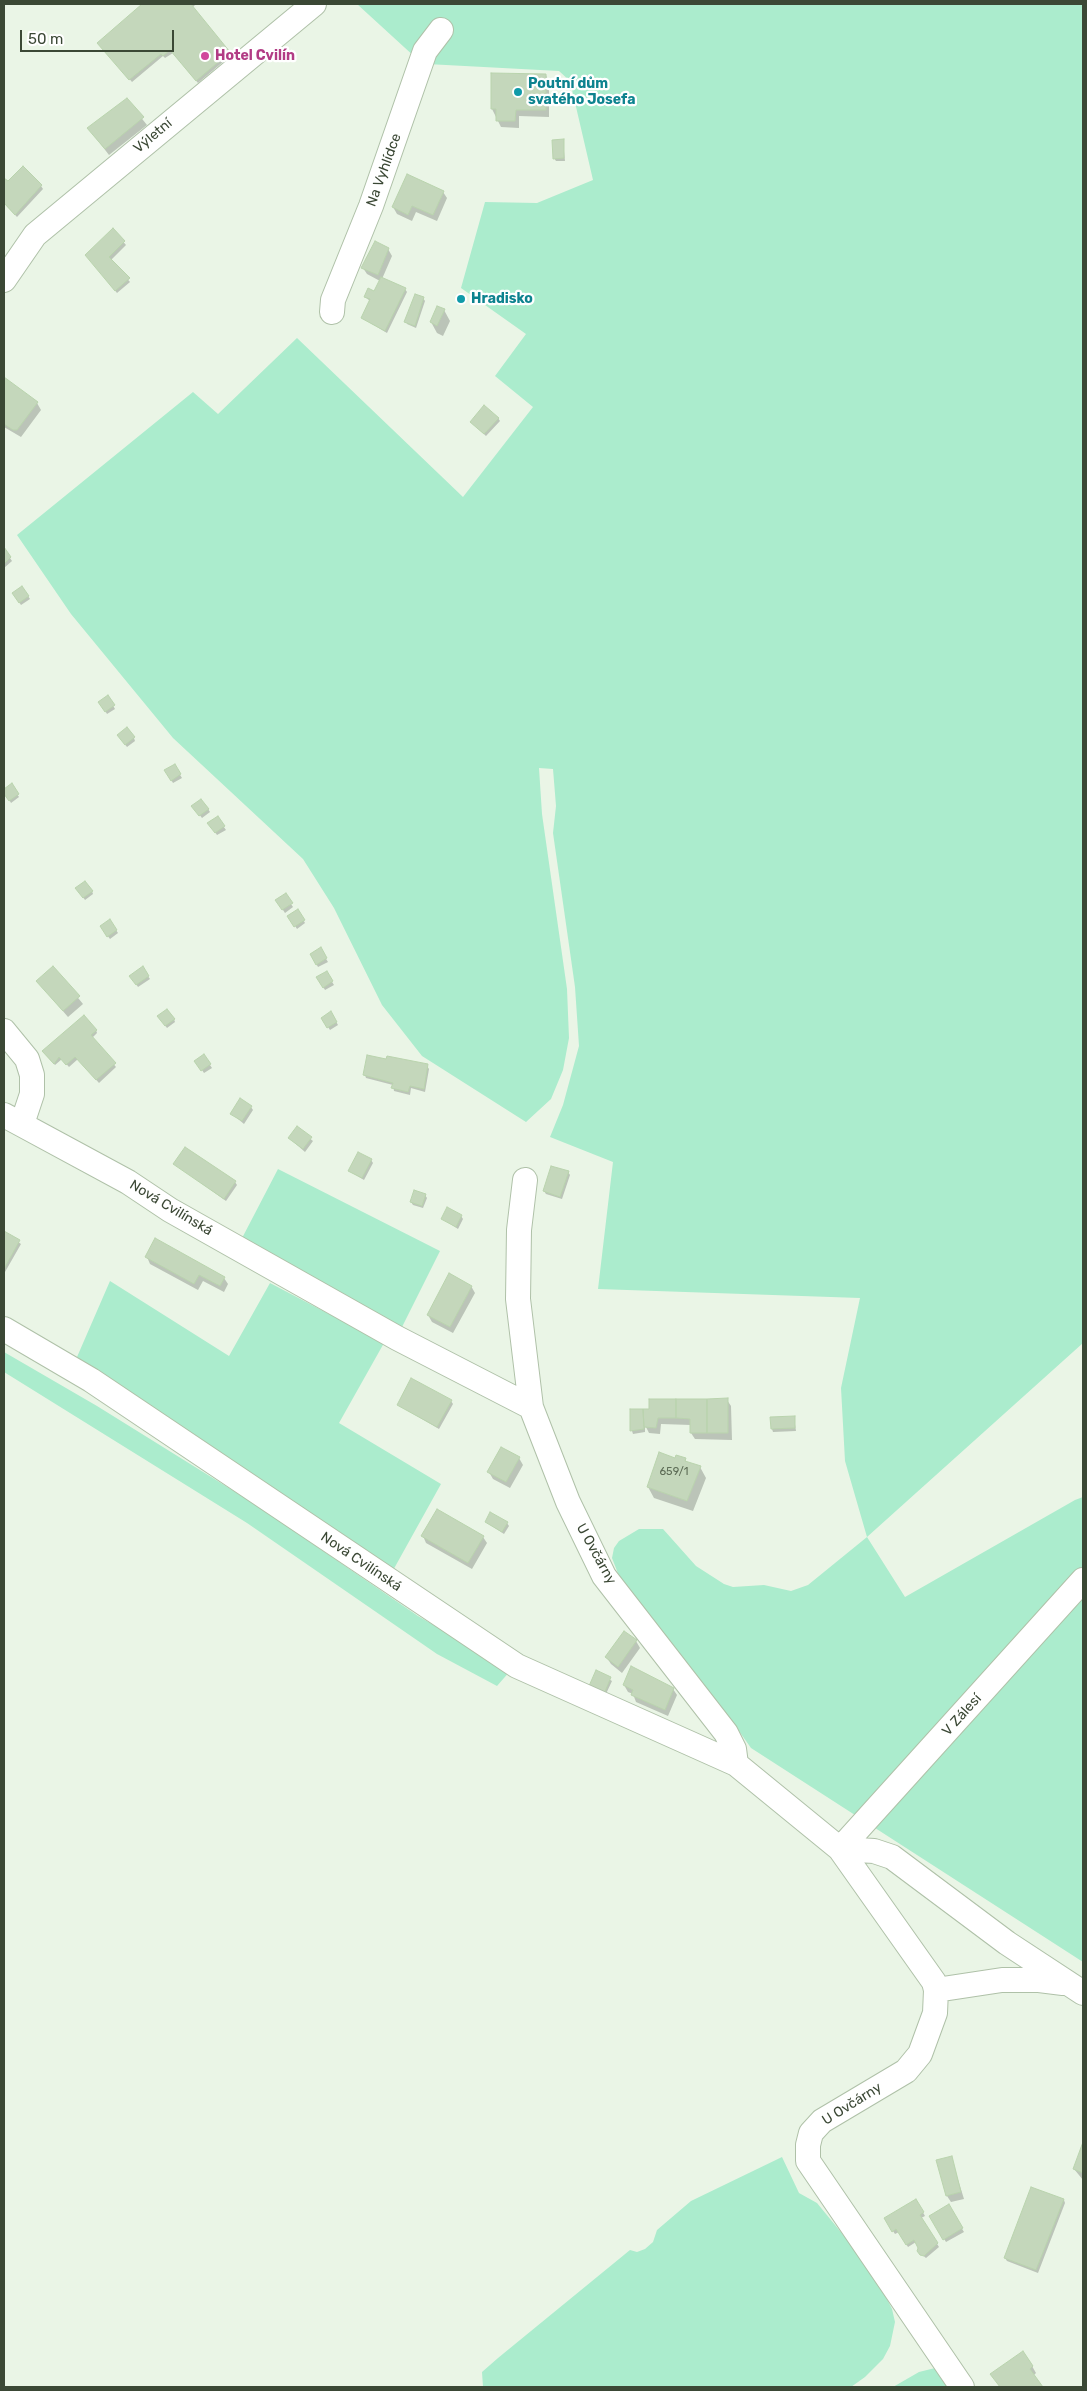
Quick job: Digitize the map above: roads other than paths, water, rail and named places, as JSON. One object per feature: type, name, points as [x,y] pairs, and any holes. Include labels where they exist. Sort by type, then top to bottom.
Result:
[{"type":"street","name":"Výletní","points":[[4,280],[35,235],[314,4]]},
{"type":"street","name":"Na Vyhlídce","points":[[332,312],[333,300],[371,206],[425,51],[441,30]]},
{"type":"street","name":"Nová Cvilínská","points":[[4,1031],[27,1059],[32,1075],[32,1094],[13,1120],[128,1182],[170,1210],[396,1338],[531,1407]]},
{"type":"street","name":"U Ovčárny","points":[[524,1180],[519,1230],[518,1298],[531,1407],[568,1502],[604,1576],[726,1733],[734,1749],[736,1764]]},
{"type":"street","name":"Nová Cvilínská","points":[[4,1329],[91,1380],[517,1666],[736,1764]]},
{"type":"street","name":"V Zálesí","points":[[840,1849],[1083,1580]]},
{"type":"street","points":[[736,1764],[840,1849],[934,1982],[936,1990],[1002,1980],[1039,1980],[1075,1989]]},
{"type":"street","points":[[840,1849],[874,1851],[892,1857],[1007,1943],[1075,1989]]},
{"type":"street","points":[[1002,1980],[1008,1967],[1007,1943]]},
{"type":"street","name":"U Ovčárny","points":[[936,1990],[934,2013],[920,2054],[906,2071],[822,2121],[810,2133],[808,2161],[962,2387]]},
{"type":"place","name":"Hotel Cvilín","points":[[205,56]]},
{"type":"place","name":"Poutní dům svatého Josefa","points":[[518,92]]},
{"type":"place","name":"Hradisko","points":[[461,299]]}]
